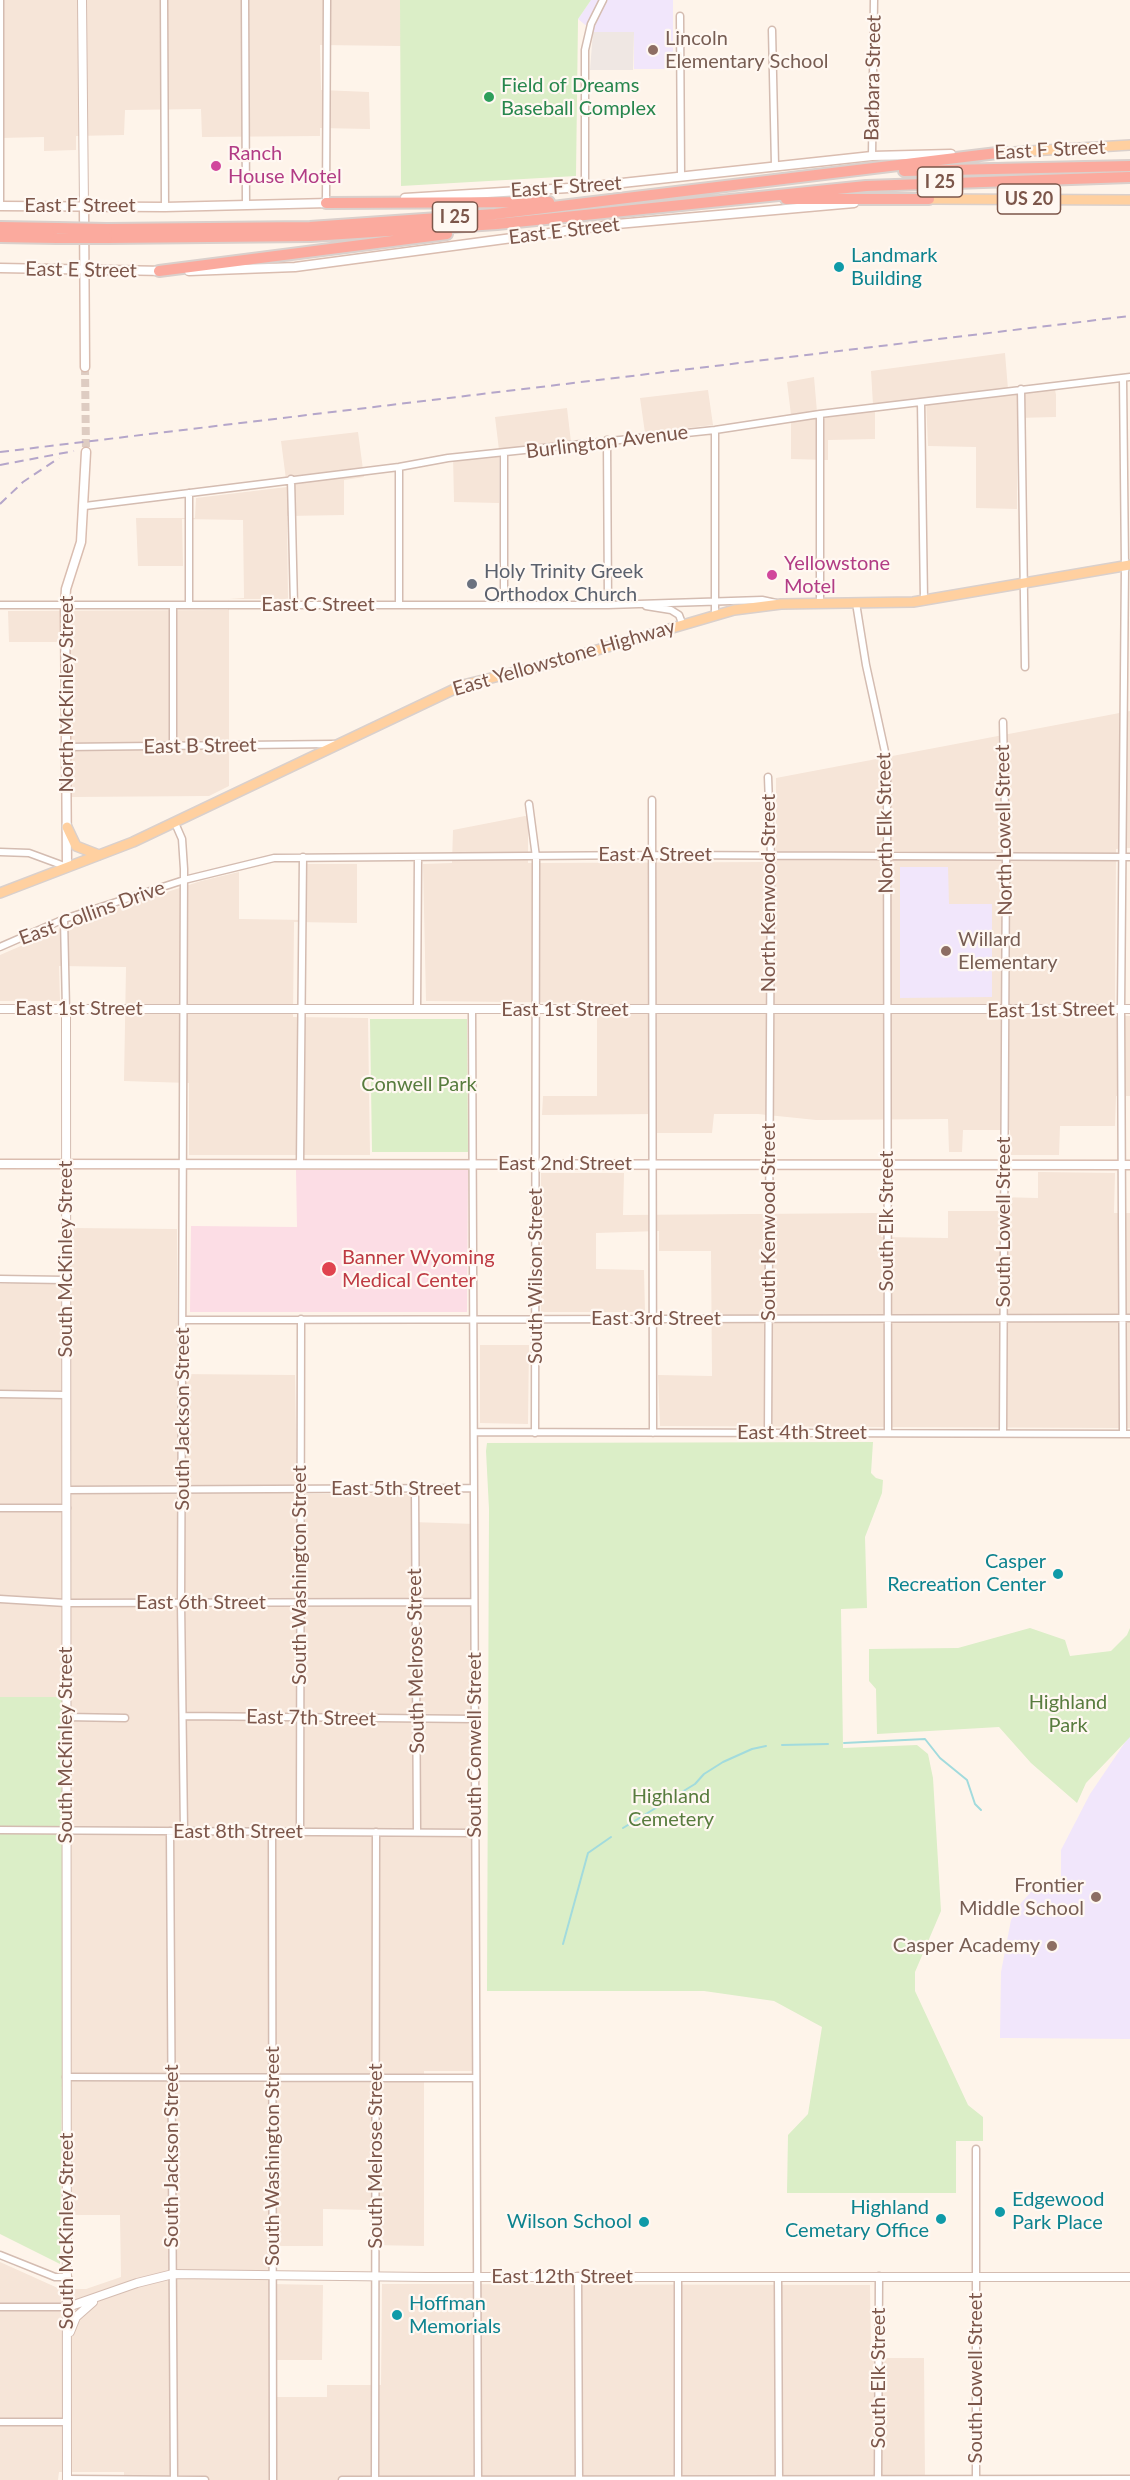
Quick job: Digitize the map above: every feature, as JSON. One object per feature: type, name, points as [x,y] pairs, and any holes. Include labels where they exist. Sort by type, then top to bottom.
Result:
[{"type":"highway","points":[[802,177],[997,153]]},
{"type":"highway","name":"I 25","points":[[107,233],[321,226],[484,215],[802,177],[932,170],[1130,166]]},
{"type":"highway","name":"I 25","points":[[0,237],[57,233],[310,236],[497,224],[866,186],[1130,177]]},
{"type":"highway","name":"US 20","points":[[750,197],[929,199]]},
{"type":"highway","points":[[326,203],[615,201]]},
{"type":"highway","points":[[159,271],[456,232],[497,224]]},
{"type":"highway","name":"I 25","points":[[0,227],[57,233]]},
{"type":"main road","name":"East F Street","points":[[0,206],[165,207],[326,203],[585,187],[872,156],[997,153],[1130,145]]},
{"type":"main road","name":"East E Street","points":[[0,268],[159,271],[295,267],[617,224],[929,199],[1130,200]]},
{"type":"main road","points":[[84,207],[84,367]]},
{"type":"main road","name":"North McKinley Street","points":[[67,867],[65,605],[66,589],[81,542],[85,506],[86,452]]},
{"type":"main road","name":"East Yellowstone Highway","points":[[0,893],[175,823],[463,685],[556,663],[715,614],[781,604],[924,600],[1128,566]]},
{"type":"main road","points":[[67,827],[76,846],[99,855]]},
{"type":"main road","name":"East 2nd Street","points":[[0,1164],[66,1166],[887,1163],[1126,1165]]},
{"type":"street","points":[[0,0],[0,206]]},
{"type":"street","points":[[82,0],[84,207]]},
{"type":"street","points":[[164,0],[165,207]]},
{"type":"street","points":[[245,0],[246,205]]},
{"type":"street","points":[[326,203],[327,0]]},
{"type":"street","points":[[585,187],[585,50],[591,24],[603,0]]},
{"type":"street","name":"Barbara Street","points":[[872,156],[874,0]]},
{"type":"street","points":[[680,16],[681,176]]},
{"type":"street","points":[[772,30],[775,165]]},
{"type":"street","points":[[1126,378],[1128,566],[1126,1433]]},
{"type":"street","name":"Burlington Avenue","points":[[85,506],[399,467],[448,458],[504,454],[607,440],[715,430],[820,414],[1126,378]]},
{"type":"street","points":[[1021,390],[1025,667]]},
{"type":"street","points":[[921,402],[924,600]]},
{"type":"street","points":[[820,414],[820,603]]},
{"type":"street","points":[[715,430],[715,614]]},
{"type":"street","points":[[607,440],[608,605]]},
{"type":"street","points":[[504,454],[504,605]]},
{"type":"street","points":[[399,467],[399,604]]},
{"type":"street","points":[[291,479],[294,605]]},
{"type":"street","points":[[189,493],[189,605]]},
{"type":"street","name":"East C Street","points":[[0,605],[608,605],[762,600],[781,604]]},
{"type":"street","name":"North Elk Street","points":[[856,603],[866,665],[887,761],[887,1010]]},
{"type":"street","name":"East C Street","points":[[636,604],[671,610],[679,615],[682,623]]},
{"type":"street","points":[[173,605],[173,746]]},
{"type":"street","name":"North Lowell Street","points":[[1003,722],[1006,857],[1005,1010]]},
{"type":"street","name":"East B Street","points":[[65,747],[336,744]]},
{"type":"street","name":"North Kenwood Street","points":[[768,777],[771,856],[769,1010]]},
{"type":"street","points":[[652,800],[653,1433]]},
{"type":"street","name":"South Wilson Street","points":[[529,804],[536,857],[535,1433]]},
{"type":"street","name":"South Jackson Street","points":[[175,823],[182,839],[184,880],[182,1008],[184,1490],[181,1602],[184,1831]]},
{"type":"street","points":[[0,852],[29,852],[67,867]]},
{"type":"street","name":"East A Street","points":[[184,880],[274,858],[303,857],[652,855],[1127,857]]},
{"type":"street","points":[[300,1164],[303,857]]},
{"type":"street","points":[[417,1009],[418,857]]},
{"type":"street","name":"East Collins Drive","points":[[0,947],[64,919],[184,880]]},
{"type":"street","points":[[64,919],[66,1009]]},
{"type":"street","name":"East 1st Street","points":[[0,1009],[1126,1009]]},
{"type":"street","name":"South McKinley Street","points":[[66,1009],[64,1280],[67,1491],[65,1831],[68,2479]]},
{"type":"street","name":"South Conwell Street","points":[[472,1010],[476,2078],[479,2277],[478,2479]]},
{"type":"street","name":"South Kenwood Street","points":[[768,1433],[769,1010]]},
{"type":"street","name":"South Elk Street","points":[[887,1010],[888,1433]]},
{"type":"street","name":"South Lowell Street","points":[[1003,1433],[1005,1010]]},
{"type":"street","points":[[0,1279],[64,1280]]},
{"type":"street","name":"East 3rd Street","points":[[183,1320],[1126,1318]]},
{"type":"street","name":"South Washington Street","points":[[300,1832],[298,1602],[301,1319]]},
{"type":"street","points":[[0,1394],[66,1395]]},
{"type":"street","name":"East 4th Street","points":[[474,1432],[1126,1433]]},
{"type":"street","name":"East 5th Street","points":[[67,1491],[474,1488]]},
{"type":"street","name":"South Melrose Street","points":[[415,1489],[417,1832]]},
{"type":"street","points":[[0,1508],[67,1508]]},
{"type":"street","name":"East 6th Street","points":[[0,1599],[66,1603],[474,1602]]},
{"type":"street","name":"East 7th Street","points":[[184,1716],[475,1719]]},
{"type":"street","points":[[66,1717],[125,1718]]},
{"type":"street","name":"East 8th Street","points":[[0,1830],[475,1833]]},
{"type":"street","name":"South Jackson Street","points":[[170,1831],[174,2480]]},
{"type":"street","name":"South Washington Street","points":[[272,1832],[273,2480]]},
{"type":"street","name":"South Melrose Street","points":[[375,2480],[376,1832]]},
{"type":"street","points":[[66,2077],[476,2078]]},
{"type":"street","name":"South Lowell Street","points":[[976,2148],[976,2479]]},
{"type":"street","points":[[0,2255],[55,2277],[68,2277]]},
{"type":"street","name":"East 12th Street","points":[[0,2307],[68,2307],[129,2285],[173,2274],[377,2277],[1130,2277]]},
{"type":"street","points":[[578,2276],[579,2479]]},
{"type":"street","name":"South Elk Street","points":[[879,2276],[879,2480]]},
{"type":"street","points":[[678,2277],[678,2480]]},
{"type":"street","points":[[778,2277],[779,2479]]},
{"type":"street","points":[[68,2336],[76,2317],[101,2297]]},
{"type":"street","points":[[0,2422],[67,2421]]},
{"type":"street","points":[[342,2480],[1130,2478]]},
{"type":"street","points":[[68,2479],[205,2480]]},
{"type":"shaded area","points":[[0,0],[400,0],[401,46],[320,45],[321,90],[369,92],[370,129],[320,128],[320,136],[202,137],[201,109],[125,110],[124,135],[76,136],[76,150],[44,151],[44,137],[0,138]]},
{"type":"shaded area","name":"Lincoln Elementary School","points":[[591,0],[673,0],[673,69],[634,69],[634,32],[594,32],[578,19]]},
{"type":"shaded area","points":[[593,32],[634,32],[633,70],[590,70]]},
{"type":"shaded area","points":[[1005,353],[1008,389],[1054,384],[1056,395],[1056,417],[1017,418],[1017,509],[976,508],[976,447],[928,446],[926,399],[875,406],[875,439],[828,440],[828,460],[791,459],[791,415],[787,382],[814,377],[817,412],[873,405],[871,371]]},
{"type":"shaded area","points":[[708,390],[713,425],[645,433],[640,398]]},
{"type":"shaded area","points":[[567,408],[571,442],[499,451],[499,503],[454,502],[453,455],[499,450],[495,417]]},
{"type":"shaded area","points":[[358,432],[364,477],[344,480],[344,515],[287,516],[288,599],[229,599],[244,598],[243,520],[182,519],[183,566],[138,566],[136,518],[195,518],[196,498],[287,487],[281,441]]},
{"type":"shaded area","points":[[229,599],[229,786],[209,796],[72,797],[70,642],[9,642],[8,611],[228,610]]},
{"type":"shaded area","points":[[1130,711],[1130,848],[1116,849],[1115,1015],[1130,1016],[1130,1096],[1116,1096],[1115,1126],[1060,1126],[1059,1155],[1011,1155],[1010,1130],[963,1130],[962,1152],[949,1152],[948,1119],[816,1120],[758,1114],[714,1114],[712,1133],[657,1133],[657,1114],[542,1115],[543,1096],[597,1096],[597,1003],[426,1001],[423,864],[452,863],[453,830],[528,817],[528,863],[776,862],[776,778]]},
{"type":"shaded area","points":[[307,864],[357,864],[357,923],[294,922],[293,1017],[368,1018],[370,1155],[189,1155],[189,1083],[124,1081],[126,967],[59,966],[60,1001],[0,1001],[0,955],[81,920],[201,881],[239,872],[239,919],[307,920]]},
{"type":"shaded area","name":"Willard Elementary","points":[[900,867],[948,867],[949,904],[992,904],[992,997],[900,998]]},
{"type":"shaded area","name":"Banner Wyoming Medical Center","points":[[296,1170],[468,1170],[467,1312],[190,1312],[191,1226],[297,1227]]},
{"type":"shaded area","points":[[1038,1172],[1115,1173],[1114,1213],[1130,1213],[1130,1428],[660,1426],[658,1375],[712,1376],[711,1251],[659,1251],[659,1231],[596,1233],[596,1269],[644,1270],[645,1312],[541,1312],[541,1173],[624,1173],[623,1215],[881,1213],[881,1237],[948,1238],[948,1211],[998,1211],[999,1197],[1038,1198]]},
{"type":"shaded area","points":[[72,1228],[177,1229],[177,1374],[295,1375],[297,1494],[411,1494],[411,1522],[476,1524],[473,2071],[424,2071],[424,2246],[371,2245],[370,2210],[323,2209],[323,2246],[270,2246],[270,2284],[323,2285],[322,2360],[269,2360],[269,2397],[327,2397],[327,2385],[381,2385],[382,2284],[870,2285],[871,2358],[924,2358],[925,2480],[124,2480],[124,2472],[59,2472],[58,2480],[0,2480],[0,2262],[60,2289],[86,2289],[121,2277],[120,2215],[61,2215],[66,1697],[0,1697],[0,1284],[71,1283]]},
{"type":"shaded area","points":[[480,1345],[529,1345],[528,1424],[480,1423]]},
{"type":"shaded area","points":[[1130,1735],[1130,2039],[1000,2038],[1001,1972],[1011,1920],[1021,1903],[1040,1882],[1061,1881],[1061,1850],[1090,1794]]},
{"type":"green space","name":"Field of Dreams Baseball Complex","points":[[400,0],[591,0],[578,19],[576,176],[401,186]]},
{"type":"green space","name":"Conwell Park","points":[[370,1019],[467,1019],[468,1152],[372,1152]]},
{"type":"green space","name":"Highland Cemetery","points":[[873,1442],[871,1473],[883,1480],[882,1493],[865,1537],[867,1608],[841,1609],[843,1748],[917,1745],[928,1754],[933,1778],[941,1911],[915,1972],[915,1991],[968,2105],[983,2117],[983,2141],[956,2141],[956,2193],[787,2193],[788,2135],[808,2114],[822,2027],[774,2001],[704,1991],[487,1991],[489,1509],[486,1451],[487,1443]]},
{"type":"green space","name":"Highland Park","points":[[1030,1628],[1065,1640],[1070,1656],[1111,1651],[1127,1635],[1130,1628],[1130,1737],[1086,1783],[1077,1803],[1031,1763],[999,1727],[877,1734],[876,1689],[869,1681],[869,1649],[958,1648]]},
{"type":"green space","points":[[0,1697],[66,1697],[60,2264],[0,2234]]},
{"type":"waterway","points":[[844,1743],[925,1739],[940,1758],[967,1780],[975,1804],[981,1810]]},
{"type":"waterway","points":[[782,1745],[828,1744]]},
{"type":"waterway","points":[[623,1828],[695,1784],[704,1774],[723,1762],[752,1749],[766,1746]]},
{"type":"waterway","points":[[563,1944],[588,1853],[611,1837]]},
{"type":"tunnel","points":[[85,367],[86,452]]},
{"type":"railway","points":[[0,452],[1130,316]]},
{"type":"railway","points":[[0,465],[74,451]]},
{"type":"railway","points":[[0,504],[23,482],[59,458]]},
{"type":"place","name":"Lincoln Elementary School","points":[[653,50]]},
{"type":"place","name":"Field of Dreams Baseball Complex","points":[[489,97]]},
{"type":"place","name":"Ranch House Motel","points":[[216,166]]},
{"type":"place","name":"Landmark Building","points":[[839,267]]},
{"type":"place","name":"Yellowstone Motel","points":[[772,575]]},
{"type":"place","name":"Holy Trinity Greek Orthodox Church","points":[[472,584]]},
{"type":"place","name":"Willard Elementary","points":[[946,951]]},
{"type":"place","name":"Banner Wyoming Medical Center","points":[[329,1269]]},
{"type":"place","name":"Casper Recreation Center","points":[[1058,1574]]},
{"type":"place","name":"Frontier Middle School","points":[[1096,1897]]},
{"type":"place","name":"Casper Academy","points":[[1052,1946]]},
{"type":"place","name":"Edgewood Park Place","points":[[1000,2212]]},
{"type":"place","name":"Highland Cemetary Office","points":[[941,2219]]},
{"type":"place","name":"Wilson School","points":[[644,2222]]},
{"type":"place","name":"Hoffman Memorials","points":[[397,2315]]}]
